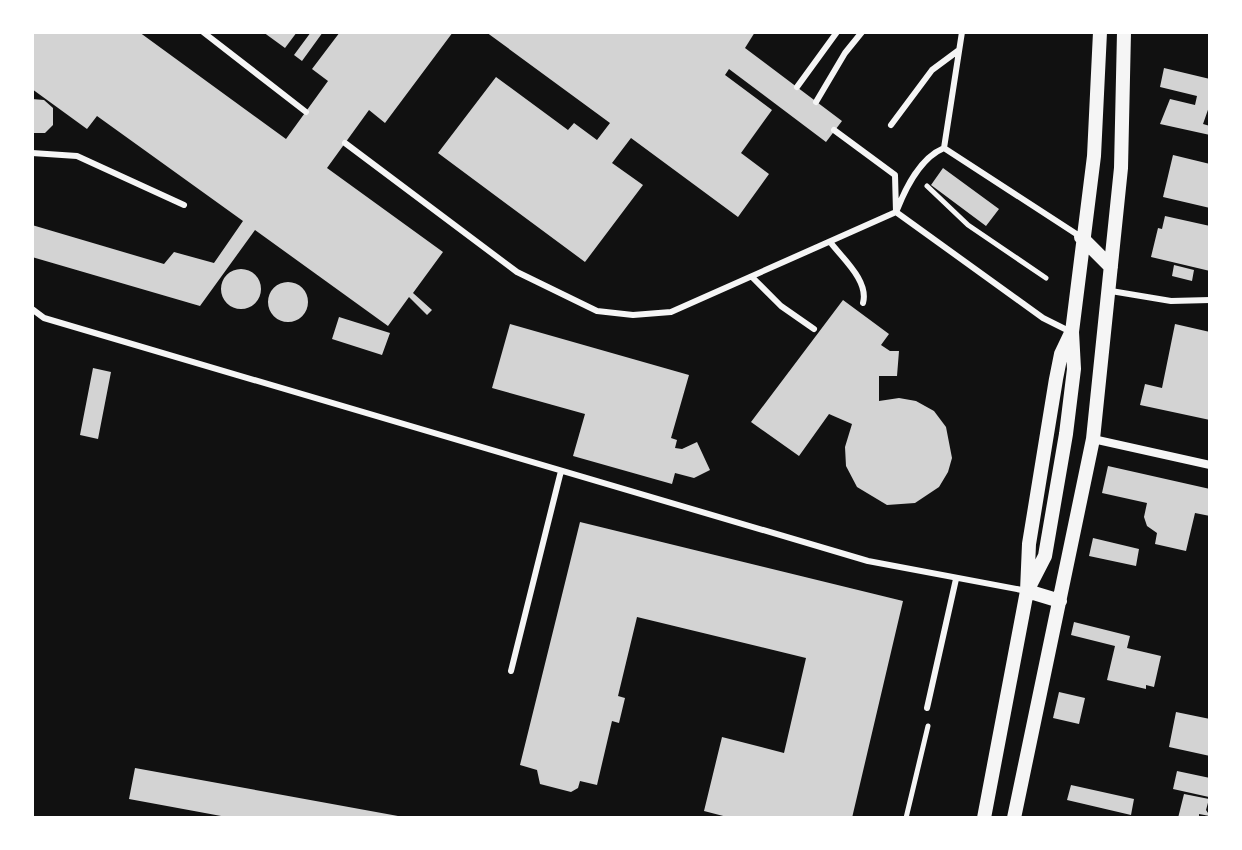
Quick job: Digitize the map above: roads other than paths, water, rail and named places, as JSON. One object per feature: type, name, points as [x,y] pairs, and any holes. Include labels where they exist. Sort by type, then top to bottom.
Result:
[{"type":"street","points":[[1027,591],[1045,556],[1066,434],[1074,369],[1072,332],[1081,237],[1094,156],[1100,32]]},
{"type":"street","points":[[1014,818],[1093,439],[1121,168],[1124,32]]},
{"type":"street","points":[[1081,237],[1111,267]]},
{"type":"street","points":[[984,818],[1027,591],[1029,544],[1056,379],[1061,354],[1072,332]]},
{"type":"street","points":[[1066,434],[1210,465]]},
{"type":"street","points":[[1027,591],[1060,601]]},
{"type":"lane","points":[[203,32],[306,112]]},
{"type":"lane","points":[[797,87],[837,32]]},
{"type":"lane","points":[[816,102],[845,53],[862,32]]},
{"type":"lane","points":[[944,148],[962,32]]},
{"type":"lane","points":[[891,125],[932,70],[959,50]]},
{"type":"lane","points":[[834,130],[895,175],[896,212]]},
{"type":"lane","points":[[345,143],[517,272],[597,311],[633,315],[671,312],[896,212],[915,176],[932,153],[944,148]]},
{"type":"lane","points":[[944,148],[1081,237]]},
{"type":"lane","points":[[32,153],[77,156],[184,205]]},
{"type":"lane","points":[[896,212],[1043,318],[1072,332]]},
{"type":"lane","points":[[831,243],[862,284],[866,294],[863,303]]},
{"type":"lane","points":[[753,278],[781,306],[814,329]]},
{"type":"lane","points":[[1108,291],[1171,301],[1210,300]]},
{"type":"lane","points":[[32,309],[44,318],[868,561],[1027,591]]},
{"type":"lane","points":[[511,671],[561,471]]},
{"type":"lane","points":[[927,708],[956,579]]}]
